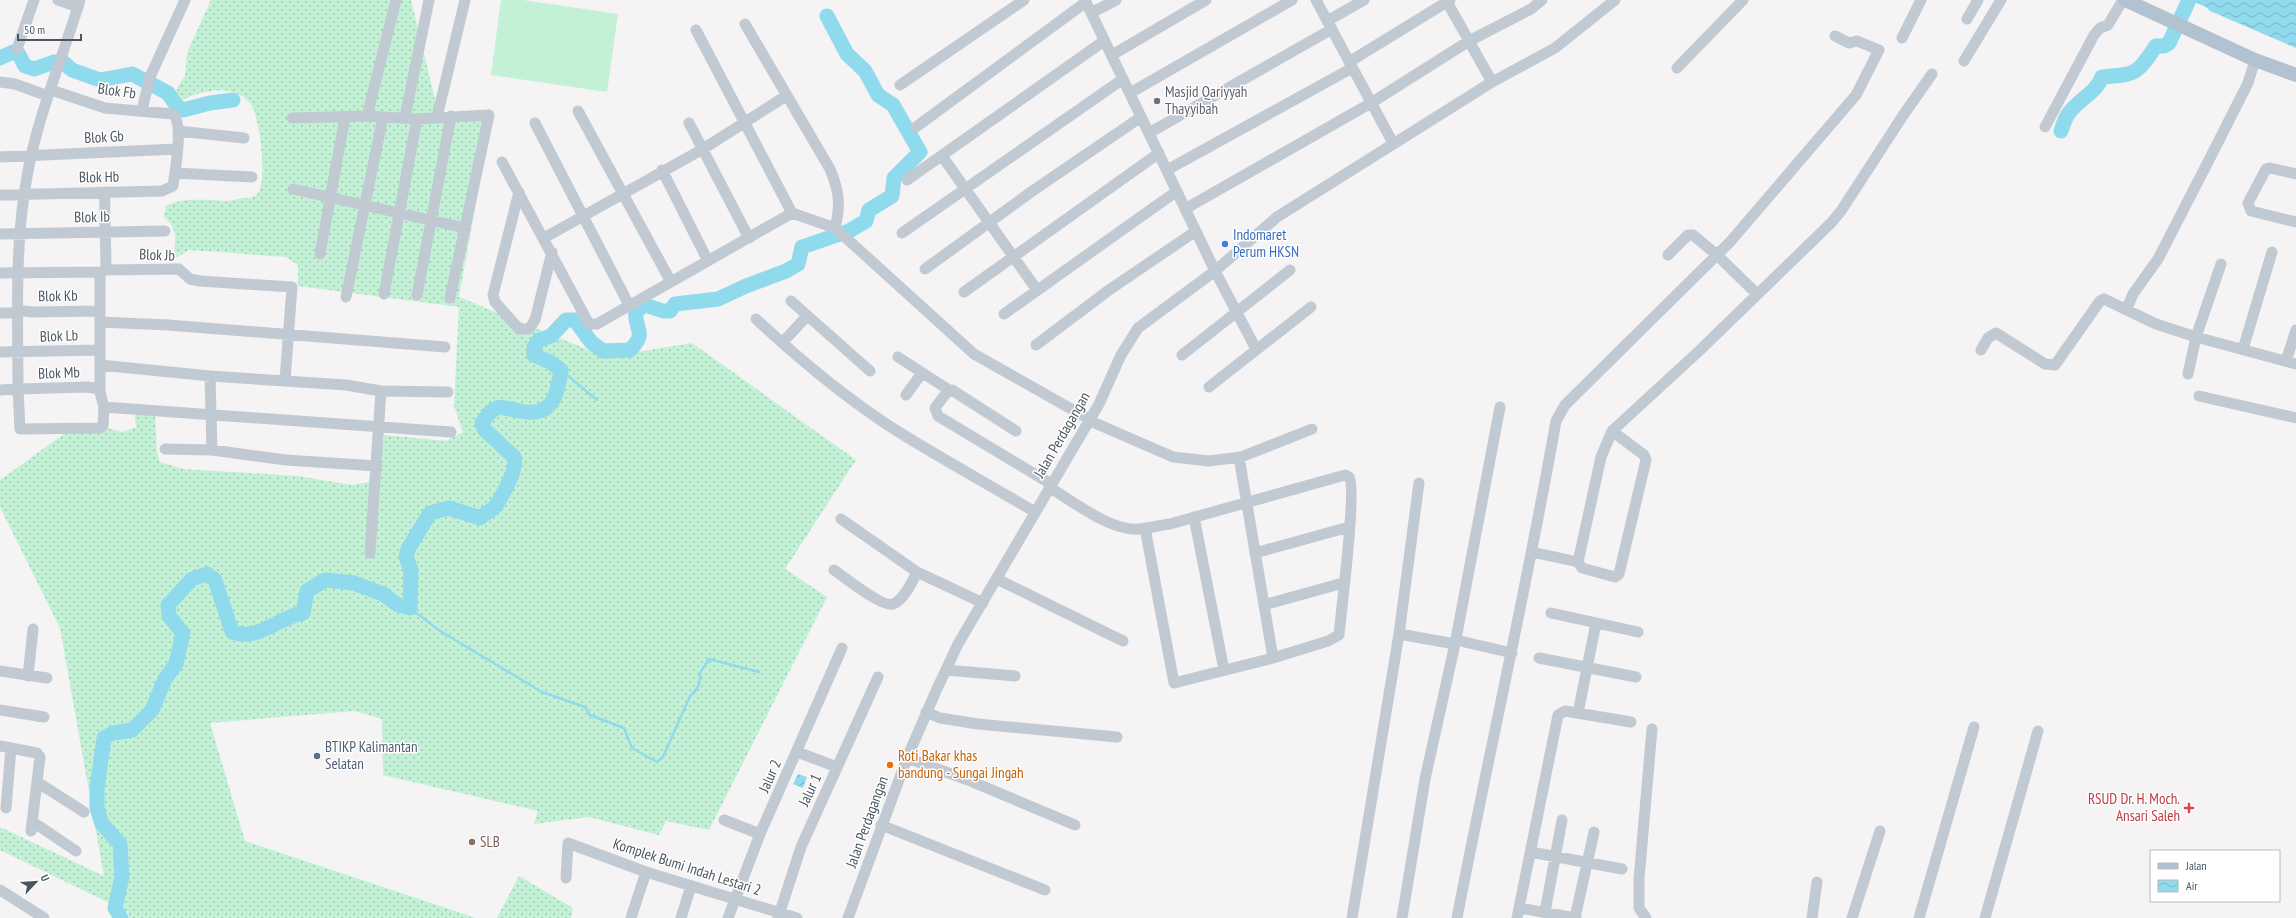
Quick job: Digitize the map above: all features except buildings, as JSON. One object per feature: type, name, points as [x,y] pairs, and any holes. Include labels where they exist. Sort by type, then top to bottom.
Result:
[{"type":"main road","points":[[2124,0],[2255,60],[2296,75]]},
{"type":"street","points":[[17,49],[34,0]]},
{"type":"street","points":[[58,0],[79,3],[59,62],[31,156],[19,232],[17,311],[20,430],[100,428],[103,426],[104,407],[100,389],[100,311],[106,239],[103,231],[105,192]]},
{"type":"street","points":[[142,110],[150,77],[185,0]]},
{"type":"street","points":[[367,116],[396,0]]},
{"type":"street","points":[[405,117],[429,0]]},
{"type":"street","points":[[437,117],[465,0]]},
{"type":"street","points":[[900,85],[1024,0]]},
{"type":"street","points":[[1091,13],[1116,0]]},
{"type":"street","points":[[1112,56],[1206,0]]},
{"type":"street","points":[[1130,93],[1292,0]]},
{"type":"street","points":[[1316,0],[1393,143]]},
{"type":"street","points":[[1149,133],[1329,25],[1364,0]]},
{"type":"street","points":[[1166,170],[1350,65],[1448,0],[1492,82]]},
{"type":"street","points":[[1185,209],[1371,103],[1469,41],[1531,9],[1542,0]]},
{"type":"street","name":"Jalan Perdagangan","points":[[851,917],[882,825],[907,758],[926,712],[958,644],[997,579],[1088,419],[1099,404],[1121,355],[1138,328],[1215,272],[1277,217],[1492,82],[1555,48],[1615,0]]},
{"type":"street","points":[[1677,68],[1743,0]]},
{"type":"street","points":[[1902,38],[1921,0]]},
{"type":"street","points":[[1967,19],[1978,0]]},
{"type":"street","points":[[1964,61],[2001,0]]},
{"type":"street","points":[[2045,127],[2094,35],[2100,28],[2108,25],[2124,0]]},
{"type":"street","points":[[916,127],[1085,1],[1215,272],[1256,349]]},
{"type":"street","points":[[745,24],[830,169],[839,191],[837,230]]},
{"type":"street","points":[[696,30],[792,213],[837,230],[974,354],[1088,419],[1173,457],[1209,461],[1238,457],[1312,429]]},
{"type":"street","points":[[1458,918],[1486,767],[1512,653],[1532,552],[1556,421],[1565,405],[1717,255],[1856,95],[1879,50],[1857,41],[1849,43],[1835,36]]},
{"type":"street","points":[[908,180],[1104,40]]},
{"type":"street","points":[[2127,308],[2132,294],[2158,259],[2248,83],[2255,60]]},
{"type":"street","points":[[1578,562],[1601,456],[1612,431],[1698,352],[1841,211],[1932,74]]},
{"type":"street","points":[[902,233],[1123,79]]},
{"type":"street","name":"Blok Fb","points":[[0,82],[14,84],[105,108],[142,110],[173,114],[178,126],[244,138]]},
{"type":"street","points":[[544,238],[585,216],[662,170],[703,149],[786,96]]},
{"type":"street","points":[[578,111],[624,193],[671,282]]},
{"type":"street","points":[[292,118],[367,116],[405,117],[417,119],[489,115],[450,298]]},
{"type":"street","points":[[417,295],[451,116]]},
{"type":"street","points":[[320,254],[332,198],[345,117]]},
{"type":"street","points":[[346,297],[383,117]]},
{"type":"street","points":[[925,269],[989,222],[1141,117]]},
{"type":"street","points":[[384,294],[417,119]]},
{"type":"street","points":[[689,122],[749,238]]},
{"type":"street","points":[[535,123],[585,216],[629,306]]},
{"type":"street","points":[[178,126],[175,173],[252,177]]},
{"type":"street","name":"Blok Gb","points":[[0,157],[177,149]]},
{"type":"street","points":[[964,292],[1012,256],[1159,153]]},
{"type":"street","points":[[942,156],[1012,256],[1038,290]]},
{"type":"street","points":[[502,162],[552,252],[589,324],[597,324],[792,213]]},
{"type":"street","points":[[2296,174],[2266,168],[2261,174],[2248,204],[2251,211],[2296,222]]},
{"type":"street","points":[[662,170],[708,261]]},
{"type":"street","name":"Blok Hb","points":[[0,195],[162,191],[173,186],[175,173]]},
{"type":"street","points":[[293,190],[365,204],[465,228]]},
{"type":"street","points":[[1004,314],[1177,191]]},
{"type":"street","points":[[518,192],[493,295],[495,302],[519,329],[529,329],[535,320],[552,252]]},
{"type":"street","name":"Blok Ib","points":[[0,234],[19,232],[165,231]]},
{"type":"street","points":[[1036,345],[1109,290],[1196,231]]},
{"type":"street","points":[[1668,255],[1691,234],[1717,255],[1757,294]]},
{"type":"street","points":[[2243,349],[2272,252]]},
{"type":"street","points":[[2188,374],[2196,337],[2221,264]]},
{"type":"street","name":"Blok Jb","points":[[0,272],[179,269],[190,279],[200,281],[292,287],[289,335]]},
{"type":"street","points":[[1182,355],[1290,270]]},
{"type":"street","points":[[1981,350],[1988,338],[1996,332],[2045,364],[2055,365],[2100,301],[2107,299],[2156,324],[2196,337],[2291,363],[2296,330]]},
{"type":"street","points":[[791,301],[870,371]]},
{"type":"street","points":[[1209,386],[1311,307]]},
{"type":"street","name":"Blok Kb","points":[[0,313],[17,311],[100,311]]},
{"type":"street","points":[[782,343],[807,316]]},
{"type":"street","points":[[756,319],[825,380],[893,428],[1035,512]]},
{"type":"street","points":[[100,322],[168,325],[445,348]]},
{"type":"street","points":[[285,380],[289,335]]},
{"type":"street","name":"Blok Lb","points":[[0,352],[100,350]]},
{"type":"street","points":[[898,357],[1016,431]]},
{"type":"street","points":[[100,365],[210,376],[346,385],[381,391],[448,392]]},
{"type":"street","points":[[906,395],[922,373]]},
{"type":"street","points":[[210,376],[212,450]]},
{"type":"street","name":"Blok Mb","points":[[0,390],[88,387],[100,389]]},
{"type":"street","points":[[949,390],[935,408],[938,416],[1113,525],[1126,528],[1145,528],[1194,517],[1246,504],[1345,475],[1351,480],[1350,527],[1338,637],[1273,658],[1224,670],[1178,684],[1173,682],[1145,528]]},
{"type":"street","points":[[370,553],[381,391]]},
{"type":"street","points":[[2198,396],[2296,418]]},
{"type":"street","points":[[104,407],[378,428],[451,432]]},
{"type":"street","points":[[1402,918],[1425,779],[1455,642],[1500,407]]},
{"type":"street","points":[[1532,552],[1578,562],[1582,568],[1615,577],[1619,574],[1646,460],[1644,455],[1612,431]]},
{"type":"street","points":[[165,449],[212,450],[286,460],[377,466]]},
{"type":"street","points":[[1238,457],[1273,658]]},
{"type":"street","points":[[1352,918],[1387,693],[1399,634],[1419,483]]},
{"type":"street","points":[[1194,517],[1224,670]]},
{"type":"street","points":[[841,519],[917,572],[983,603]]},
{"type":"street","points":[[1255,553],[1350,527]]},
{"type":"street","points":[[834,570],[877,599],[889,604],[894,604],[907,591],[917,572]]},
{"type":"street","points":[[997,579],[1123,641]]},
{"type":"street","points":[[1264,605],[1343,583]]},
{"type":"street","points":[[1551,613],[1638,632]]},
{"type":"street","points":[[1578,713],[1596,623]]},
{"type":"street","points":[[28,676],[33,629]]},
{"type":"street","points":[[1399,634],[1455,642],[1512,653]]},
{"type":"street","name":"Jalur 2","points":[[728,918],[760,834],[842,648]]},
{"type":"street","points":[[1539,658],[1587,669],[1636,677]]},
{"type":"street","points":[[946,670],[1015,676]]},
{"type":"street","points":[[0,671],[47,678]]},
{"type":"street","name":"Jalur 1","points":[[779,915],[801,847],[878,677]]},
{"type":"street","points":[[0,710],[44,717]]},
{"type":"street","points":[[1594,832],[1576,918],[1545,912],[1518,913],[1557,717],[1565,711],[1631,722]]},
{"type":"street","points":[[926,712],[940,718],[978,724],[1117,737]]},
{"type":"street","points":[[1919,918],[1974,727]]},
{"type":"street","points":[[1646,918],[1639,908],[1639,879],[1652,729]]},
{"type":"street","points":[[1985,918],[2038,731]]},
{"type":"street","points":[[0,746],[39,754],[32,826],[76,851]]},
{"type":"street","points":[[6,808],[11,748]]},
{"type":"street","points":[[797,752],[837,767]]},
{"type":"street","points":[[907,758],[968,780],[1075,825]]},
{"type":"street","points":[[37,782],[84,812]]},
{"type":"street","points":[[724,820],[760,834]]},
{"type":"street","points":[[1545,912],[1562,820]]},
{"type":"street","points":[[882,825],[1045,890]]},
{"type":"street","points":[[1852,918],[1880,830]]},
{"type":"street","name":"Komplek Bumi Indah Lestari 2","points":[[566,878],[568,843],[646,872],[779,915],[798,918]]},
{"type":"street","points":[[1530,852],[1622,869]]},
{"type":"street","points":[[631,918],[646,872]]},
{"type":"street","points":[[1812,918],[1817,882]]},
{"type":"street","points":[[681,918],[691,886]]},
{"type":"street","points":[[0,890],[44,918]]},
{"type":"green space","points":[[211,0],[411,0],[440,120],[491,120],[459,297],[606,357],[692,343],[856,460],[785,569],[827,597],[709,830],[666,821],[659,835],[589,817],[534,824],[538,811],[383,775],[382,719],[355,711],[210,723],[245,841],[476,918],[129,918],[128,912],[0,850],[0,827],[104,876],[60,628],[0,507],[0,480],[75,426],[104,427],[122,432],[137,427],[135,421],[135,409],[155,412],[157,453],[160,462],[184,469],[298,476],[352,485],[375,481],[380,464],[384,435],[446,441],[463,432],[454,406],[459,307],[298,286],[298,265],[286,257],[189,250],[174,259],[175,236],[172,227],[164,217],[166,206],[172,203],[190,200],[227,201],[252,197],[259,191],[262,181],[262,154],[256,115],[247,99],[239,94],[219,90],[198,94],[180,101],[175,98],[178,86],[185,76],[187,53]]},
{"type":"green space","points":[[501,0],[523,0],[618,14],[607,92],[491,75]]},
{"type":"green space","points":[[519,876],[573,908],[571,918],[497,918]]},
{"type":"water","points":[[2190,0],[2296,0],[2296,48],[2210,11],[2206,7]]},
{"type":"water","points":[[798,774],[807,777],[803,788],[793,784]]},
{"type":"waterway","points":[[2061,131],[2065,119],[2069,113],[2092,92],[2102,77],[2129,74],[2135,71],[2144,63],[2156,46],[2164,46],[2169,43],[2189,0]]},
{"type":"waterway","points":[[121,918],[115,908],[122,877],[120,844],[102,824],[97,808],[97,789],[104,738],[113,733],[132,730],[152,710],[165,679],[176,664],[183,633],[169,616],[168,605],[192,579],[207,574],[215,580],[232,632],[241,634],[250,634],[268,628],[294,615],[303,613],[307,591],[325,580],[354,583],[383,594],[398,605],[410,608],[411,570],[406,557],[408,549],[430,513],[449,508],[480,518],[496,506],[512,474],[515,462],[514,457],[484,429],[482,423],[490,412],[497,408],[530,412],[539,411],[546,408],[555,397],[561,370],[550,362],[534,355],[534,347],[539,340],[551,336],[566,320],[575,320],[591,342],[603,351],[630,350],[639,339],[636,311],[645,305],[663,311],[670,311],[675,304],[718,299],[746,286],[786,271],[798,264],[802,247],[849,231],[866,221],[869,210],[892,196],[894,178],[920,152],[893,105],[878,95],[865,71],[847,54],[827,16]]},
{"type":"waterway","points":[[0,58],[13,52],[18,53],[25,66],[34,69],[54,62],[64,63],[72,70],[100,80],[132,74],[168,93],[176,105],[183,110],[210,103],[233,100]]},
{"type":"waterway","points":[[561,370],[597,400]]},
{"type":"waterway","points":[[410,608],[440,631],[542,692],[585,707],[590,715],[624,728],[632,748],[657,762],[663,757],[690,696],[698,686],[700,673],[709,659],[759,672]]},
{"type":"place","name":"Masjid Qariyyah Thayyibah","points":[[1157,101]]},
{"type":"place","name":"Indomaret Perum HKSN","points":[[1225,244]]},
{"type":"place","name":"BTIKP Kalimantan Selatan","points":[[317,756]]},
{"type":"place","name":"Roti Bakar khas bandung - Sungai Jingah","points":[[890,765]]},
{"type":"place","name":"RSUD Dr. H. Moch. Ansari Saleh","points":[[2189,808]]},
{"type":"place","name":"SLB","points":[[472,842]]}]
